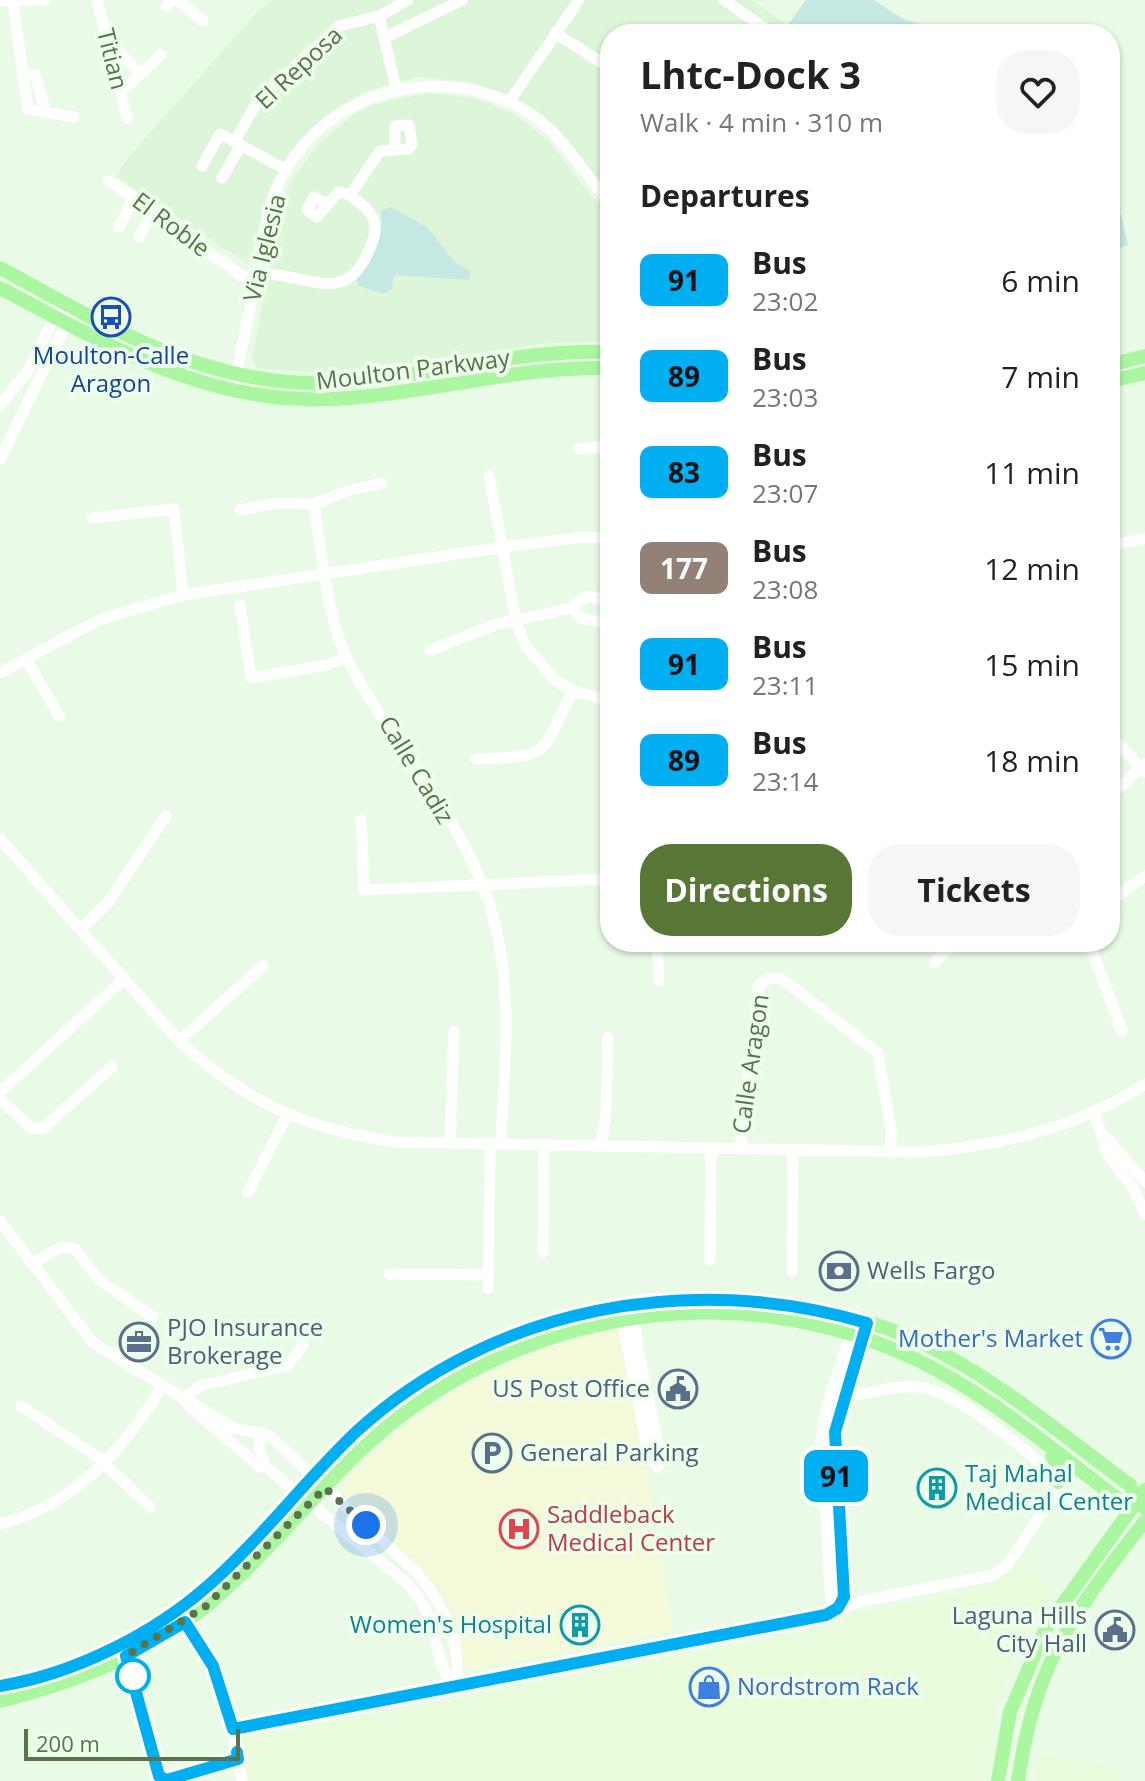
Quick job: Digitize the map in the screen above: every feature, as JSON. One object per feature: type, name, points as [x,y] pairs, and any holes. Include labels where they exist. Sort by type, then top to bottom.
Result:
[{"type":"main road","name":"Moulton Parkway","points":[[0,268],[164,354],[236,375],[328,383],[538,354],[600,352]]},
{"type":"main road","name":"Moulton Parkway","points":[[0,288],[163,371],[233,391],[292,399],[350,398],[554,369],[600,368]]},
{"type":"main road","points":[[1120,362],[1145,356]]},
{"type":"main road","points":[[1120,379],[1145,373]]},
{"type":"main road","points":[[0,1701],[68,1683],[126,1656],[246,1569],[362,1449],[412,1408],[500,1355],[673,1298],[781,1303],[861,1321],[925,1345],[1008,1395],[1130,1485],[1142,1500]]},
{"type":"main road","points":[[0,1686],[24,1682],[80,1662],[154,1625],[180,1616],[312,1476],[385,1407],[461,1357],[556,1320],[627,1312],[733,1312],[799,1322],[856,1337],[908,1356],[960,1383],[1119,1500],[1142,1500]]},
{"type":"main road","points":[[1037,1439],[1040,1446],[1061,1464],[1058,1485]]},
{"type":"main road","points":[[1058,1485],[1081,1471]]},
{"type":"main road","points":[[998,1781],[1010,1712],[1040,1639],[1067,1595],[1142,1500]]},
{"type":"main road","points":[[1018,1781],[1025,1731],[1053,1653],[1101,1577],[1145,1521]]},
{"type":"street","points":[[0,1],[45,0]]},
{"type":"street","name":"Titian","points":[[97,0],[127,118]]},
{"type":"street","name":"El Reposa","points":[[222,178],[259,99],[339,26],[379,16],[408,0]]},
{"type":"street","name":"El Reposa","points":[[379,16],[384,38],[462,0]]},
{"type":"street","points":[[509,102],[579,0]]},
{"type":"street","points":[[724,0],[759,24]]},
{"type":"street","points":[[13,3],[28,109],[74,117]]},
{"type":"street","points":[[187,3],[203,21]]},
{"type":"street","points":[[555,33],[600,62]]},
{"type":"street","points":[[384,38],[396,88]]},
{"type":"street","points":[[110,43],[141,74]]},
{"type":"street","points":[[121,92],[161,55]]},
{"type":"street","name":"Via Iglesia","points":[[233,391],[272,200],[305,143],[331,118],[396,88],[448,85],[482,91],[509,102],[554,133],[600,190]]},
{"type":"street","points":[[317,217],[338,192],[350,195],[380,151],[408,149],[412,145],[409,125],[395,126],[395,148]]},
{"type":"street","points":[[202,166],[220,134],[287,170]]},
{"type":"street","name":"El Roble","points":[[109,181],[206,253],[234,269],[240,267],[257,275],[324,285],[335,285],[353,275],[367,257],[376,227],[373,215],[350,195]]},
{"type":"street","points":[[119,227],[134,197]]},
{"type":"street","points":[[139,237],[153,212]]},
{"type":"street","points":[[0,405],[28,371],[68,305]]},
{"type":"street","points":[[0,459],[60,320]]},
{"type":"street","points":[[579,449],[600,447]]},
{"type":"street","points":[[489,476],[516,621],[525,645],[539,667],[573,691],[600,698]]},
{"type":"street","points":[[240,510],[277,503],[314,504],[347,491],[382,483]]},
{"type":"street","name":"Calle Cadiz","points":[[314,504],[325,574],[346,657],[418,768],[482,885],[494,924],[507,1015],[496,1144]]},
{"type":"street","points":[[92,518],[174,509],[183,595]]},
{"type":"street","points":[[0,673],[101,619],[183,595],[504,547],[600,537]]},
{"type":"street","points":[[1120,544],[1145,538]]},
{"type":"street","points":[[430,650],[516,621],[571,608],[587,596],[600,599]]},
{"type":"street","points":[[240,605],[251,678],[327,665],[346,657]]},
{"type":"street","points":[[571,608],[581,618],[600,622]]},
{"type":"street","points":[[26,659],[59,716]]},
{"type":"street","points":[[476,759],[537,754],[543,750],[573,691]]},
{"type":"street","points":[[1120,745],[1144,768],[1120,788]]},
{"type":"street","points":[[81,929],[109,901],[166,816]]},
{"type":"street","points":[[361,820],[364,890],[600,879]]},
{"type":"street","name":"Calle Aragon","points":[[0,839],[179,1041],[228,1082],[287,1116],[358,1136],[394,1142],[891,1153],[955,1150],[1006,1140],[1094,1111],[1145,1084]]},
{"type":"street","points":[[1120,895],[1145,876]]},
{"type":"street","points":[[658,952],[659,981]]},
{"type":"street","points":[[934,963],[946,952]]},
{"type":"street","points":[[1093,952],[1122,1031]]},
{"type":"street","points":[[179,1041],[263,966]]},
{"type":"street","name":"Calle Aragon","points":[[740,1149],[758,988],[764,980],[773,977],[782,979],[878,1053],[891,1130],[891,1153]]},
{"type":"street","points":[[0,1092],[125,978]]},
{"type":"street","points":[[450,1143],[454,1031]]},
{"type":"street","points":[[601,1145],[606,1116],[608,1038]]},
{"type":"street","points":[[0,1099],[30,1127],[42,1129],[112,1067]]},
{"type":"street","points":[[1094,1111],[1107,1153],[1133,1188],[1145,1214]]},
{"type":"street","points":[[248,1192],[287,1116]]},
{"type":"street","points":[[1104,1136],[1145,1182]]},
{"type":"street","points":[[488,1289],[496,1144]]},
{"type":"street","points":[[543,1252],[544,1144]]},
{"type":"street","name":"Calle Aragon","points":[[710,1260],[711,1148]]},
{"type":"street","points":[[792,1271],[793,1150]]},
{"type":"street","points":[[0,1221],[93,1343],[233,1428],[261,1432],[405,1561],[434,1593],[451,1633],[459,1673],[454,1689]]},
{"type":"street","points":[[32,1264],[61,1247],[75,1249],[99,1280],[153,1317]]},
{"type":"street","points":[[389,1274],[488,1275]]},
{"type":"street","points":[[627,1312],[660,1455],[658,1467],[649,1457],[627,1312]]},
{"type":"street","points":[[838,1608],[844,1597],[834,1451],[861,1321]]},
{"type":"street","points":[[838,1608],[831,1600],[821,1450],[831,1394],[856,1337]]},
{"type":"street","points":[[183,1399],[200,1386],[288,1365],[303,1345]]},
{"type":"street","points":[[0,1524],[55,1500],[105,1463],[132,1434],[162,1386]]},
{"type":"street","points":[[233,1729],[454,1689],[826,1615],[838,1608],[994,1575],[1009,1563],[1058,1485],[1053,1473],[988,1424],[938,1392],[910,1386],[844,1397],[831,1394]]},
{"type":"street","points":[[183,1399],[199,1417],[260,1467],[265,1466]]},
{"type":"street","points":[[21,1406],[105,1463],[150,1507]]},
{"type":"street","points":[[261,1432],[259,1448],[265,1466],[421,1598],[437,1637],[445,1676],[454,1689]]},
{"type":"street","points":[[180,1616],[213,1666],[233,1729],[242,1781]]},
{"type":"shaded area","points":[[272,0],[752,0],[786,24],[600,24],[600,184],[557,128],[528,105],[466,81],[418,77],[368,90],[327,115],[294,149],[267,199],[248,264],[116,177],[127,159],[258,11]]},
{"type":"shaded area","points":[[806,0],[874,0],[905,20],[920,24],[788,24]]},
{"type":"shaded area","points":[[429,93],[472,98],[513,113],[550,142],[600,204],[600,341],[547,343],[363,370],[317,373],[257,368],[252,359],[282,204],[292,180],[319,143],[352,116],[375,104]]},
{"type":"shaded area","points":[[391,207],[427,227],[454,261],[471,272],[469,280],[394,275],[392,289],[384,294],[359,286],[356,280],[379,239],[381,211]]},
{"type":"shaded area","points":[[1120,212],[1128,245],[1120,248]]},
{"type":"shaded area","name":"Saddleback Medical Center","points":[[610,1330],[618,1332],[673,1632],[466,1670],[454,1616],[440,1588],[342,1492],[342,1484],[414,1417],[477,1378],[549,1347]]},
{"type":"shaded area","points":[[1017,1558],[1058,1589],[1014,1654],[996,1708],[988,1781],[250,1781],[243,1740],[829,1628],[859,1612],[979,1591],[995,1582]]},
{"type":"shaded area","points":[[1039,1755],[1108,1764],[1124,1781],[1036,1781]]},
{"type":"bus line","name":"91","points":[[0,1686],[24,1682],[80,1662],[154,1625],[176,1610],[217,1578],[312,1476],[385,1407],[461,1357],[499,1341],[578,1313],[673,1298],[781,1303],[867,1323],[835,1432],[844,1597],[838,1608],[828,1615],[233,1729],[213,1666],[185,1622],[126,1656],[142,1705],[143,1724],[159,1776],[167,1780],[238,1759],[237,1752]]},
{"type":"place","name":"Moulton-Calle Aragon","points":[[111,317]]},
{"type":"place","name":"Wells Fargo","points":[[839,1271]]},
{"type":"place","name":"Mother's Market","points":[[1111,1339]]},
{"type":"place","name":"PJO Insurance Brokerage","points":[[139,1342]]},
{"type":"place","name":"US Post Office","points":[[678,1389]]},
{"type":"place","name":"General Parking","points":[[492,1453]]},
{"type":"place","name":"Taj Mahal Medical Center","points":[[937,1488]]},
{"type":"place","name":"Saddleback Medical Center","points":[[519,1529]]},
{"type":"place","name":"Women's Hospital","points":[[580,1625]]},
{"type":"place","name":"Laguna Hills City Hall","points":[[1115,1630]]},
{"type":"place","name":"Nordstrom Rack","points":[[709,1687]]},
{"type":"route","points":[[133,1676],[126,1656],[158,1639],[206,1606],[325,1488],[366,1525]]}]
